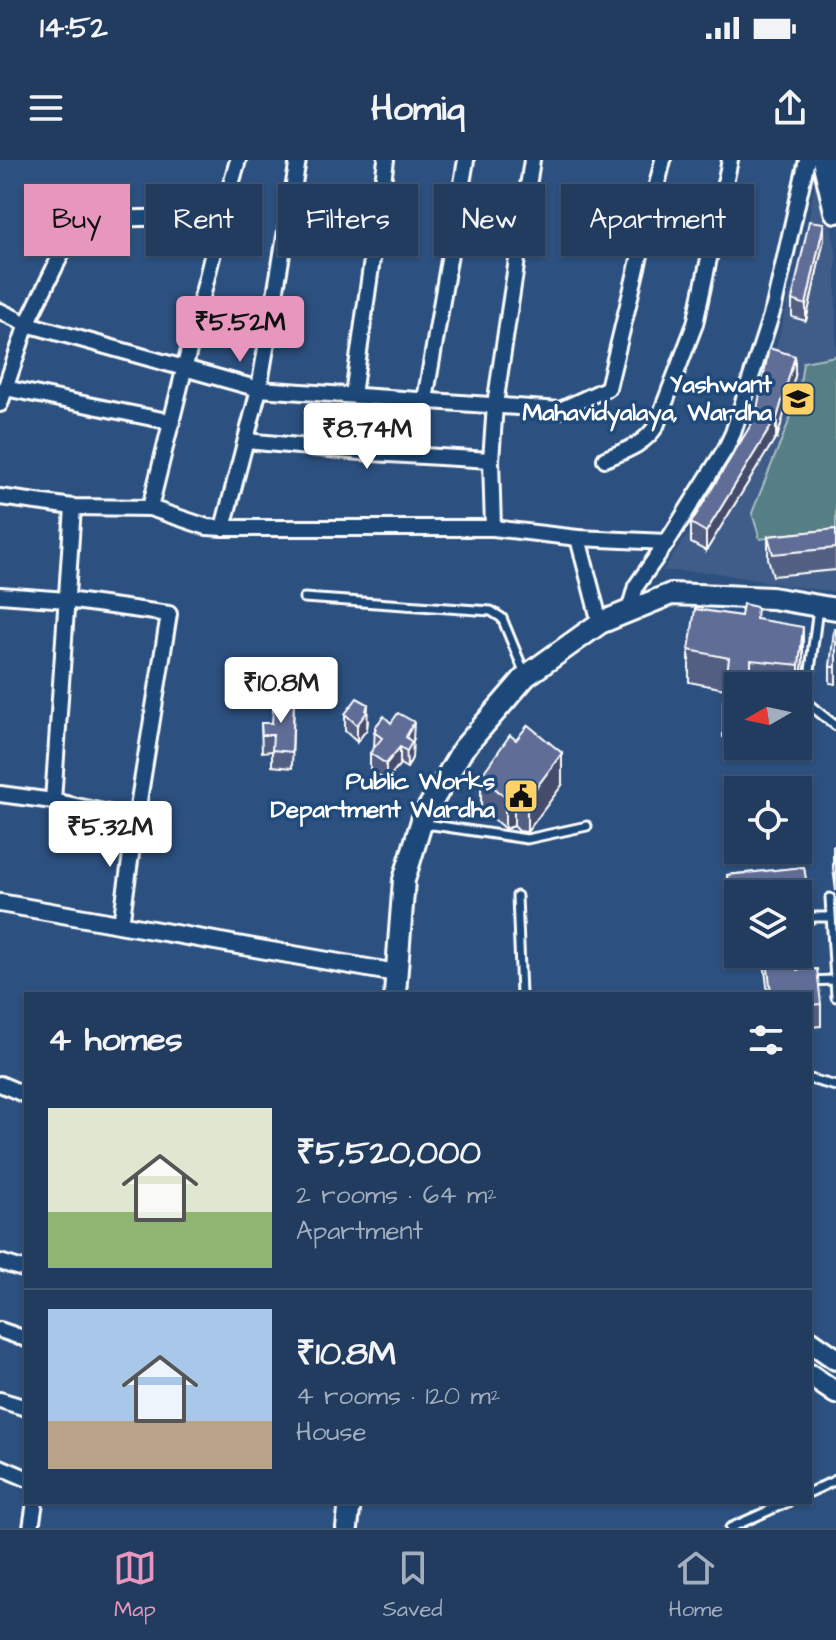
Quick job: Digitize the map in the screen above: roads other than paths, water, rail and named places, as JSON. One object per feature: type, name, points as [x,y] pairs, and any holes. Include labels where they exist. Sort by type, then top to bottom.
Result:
[{"type":"main road","points":[[824,160],[836,211]]},
{"type":"main road","points":[[395,992],[404,880],[423,817],[463,749],[526,676],[600,623],[671,594],[772,598],[827,607]]},
{"type":"main road","points":[[812,1342],[836,1359]]},
{"type":"main road","points":[[812,1376],[836,1393]]},
{"type":"main road","points":[[347,1528],[350,1504]]},
{"type":"street","points":[[231,184],[238,160]]},
{"type":"street","points":[[223,528],[259,389],[298,160]]},
{"type":"street","points":[[353,395],[386,160]]},
{"type":"street","points":[[425,400],[466,160]]},
{"type":"street","points":[[493,528],[491,460],[495,405],[532,160]]},
{"type":"street","points":[[0,311],[27,324],[259,389],[560,410],[608,388],[663,160]]},
{"type":"street","points":[[605,459],[640,444],[656,426],[695,324],[730,160]]},
{"type":"street","points":[[629,611],[636,586],[667,542],[733,433],[774,306],[807,160]]},
{"type":"street","points":[[0,404],[27,324],[75,226],[101,219],[146,218]]},
{"type":"street","points":[[150,508],[212,256]]},
{"type":"street","points":[[5,388],[172,422]]},
{"type":"street","points":[[246,441],[491,460]]},
{"type":"street","points":[[0,497],[73,507],[150,508],[207,527],[493,528],[578,538],[667,542]]},
{"type":"street","points":[[53,801],[73,507]]},
{"type":"street","points":[[578,538],[600,623]]},
{"type":"street","points":[[0,595],[67,600],[169,614],[121,924]]},
{"type":"street","points":[[0,794],[53,801],[136,819]]},
{"type":"street","points":[[0,903],[396,973]]},
{"type":"street","points":[[0,1084],[24,1094]]},
{"type":"street","points":[[0,1262],[24,1269]]},
{"type":"street","points":[[0,1330],[24,1338]]},
{"type":"street","points":[[0,1400],[24,1407]]},
{"type":"street","points":[[0,1467],[24,1477]]},
{"type":"street","points":[[31,1528],[35,1504]]},
{"type":"lane","points":[[304,598],[491,611],[502,618],[526,676]]},
{"type":"lane","points":[[812,675],[827,607]]},
{"type":"lane","points":[[812,707],[836,726]]},
{"type":"lane","points":[[420,826],[433,825],[527,839],[587,826]]},
{"type":"lane","points":[[517,896],[521,992]]},
{"type":"lane","points":[[830,898],[836,997]]},
{"type":"lane","points":[[830,917],[813,917],[801,925],[807,981],[835,980]]},
{"type":"lane","points":[[812,1080],[836,1086]]},
{"type":"lane","points":[[812,1491],[836,1480]]},
{"type":"lane","points":[[730,1528],[784,1504]]},
{"type":"place","name":"Yashwant Mahavidyalaya, Wardha","points":[[798,399]]},
{"type":"place","name":"Public Works Department Wardha","points":[[521,796]]}]
